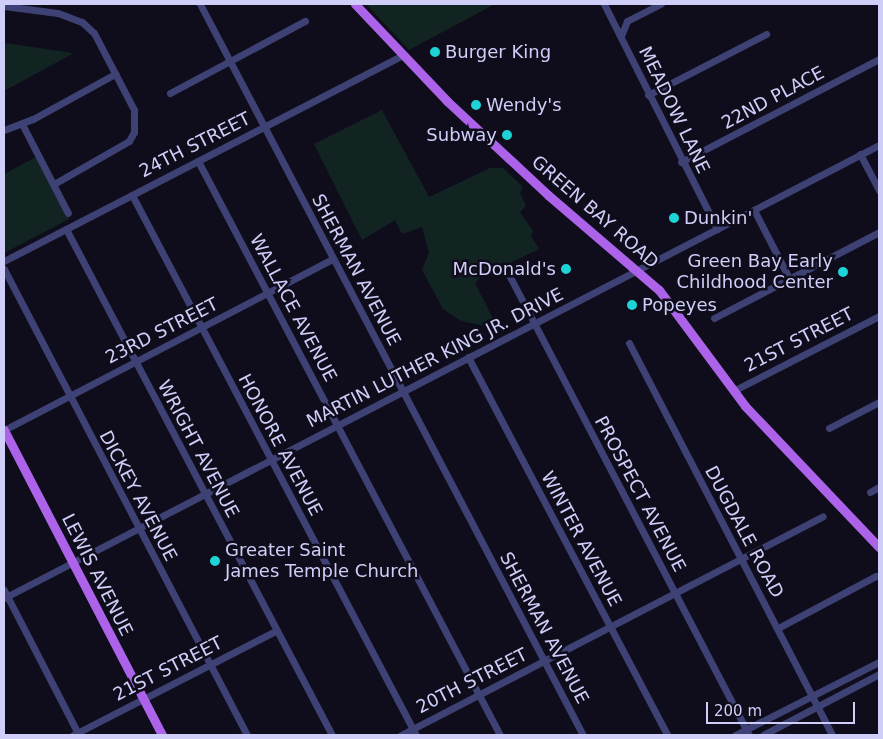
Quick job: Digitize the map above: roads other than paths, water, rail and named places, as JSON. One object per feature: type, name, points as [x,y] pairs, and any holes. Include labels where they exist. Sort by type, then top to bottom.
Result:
[{"type":"main road","name":"GREEN BAY ROAD","points":[[355,4],[401,56],[548,195],[637,270],[678,313],[734,391],[879,546]]},
{"type":"main road","name":"LEWIS AVENUE","points":[[4,430],[162,735]]},
{"type":"street","name":"SHERMAN AVENUE","points":[[200,4],[583,735]]},
{"type":"street","name":"MEADOW LANE","points":[[604,4],[681,162],[717,229]]},
{"type":"street","points":[[621,36],[627,21],[661,4]]},
{"type":"street","points":[[4,6],[19,6],[58,13],[82,22],[94,34],[134,110],[134,132],[129,141],[54,184]]},
{"type":"street","points":[[170,93],[305,21]]},
{"type":"street","points":[[648,95],[766,34]]},
{"type":"street","name":"24TH STREET","points":[[4,261],[401,56]]},
{"type":"street","name":"22ND PLACE","points":[[681,162],[879,59]]},
{"type":"street","points":[[4,130],[22,124],[115,74]]},
{"type":"street","points":[[22,124],[68,213]]},
{"type":"street","name":"MARTIN LUTHER KING JR. DRIVE","points":[[5,595],[205,494],[879,145]]},
{"type":"street","points":[[860,154],[879,190]]},
{"type":"street","name":"WALLACE AVENUE","points":[[198,160],[500,735]]},
{"type":"street","name":"HONORE AVENUE","points":[[132,195],[415,732]]},
{"type":"street","points":[[754,210],[790,278]]},
{"type":"street","name":"WRIGHT AVENUE","points":[[66,229],[332,735]]},
{"type":"street","points":[[714,318],[879,232]]},
{"type":"street","name":"23RD STREET","points":[[4,430],[333,259]]},
{"type":"street","name":"DICKEY AVENUE","points":[[4,269],[247,735]]},
{"type":"street","name":"PROSPECT AVENUE","points":[[508,273],[748,732]]},
{"type":"street","name":"21ST STREET","points":[[734,391],[879,316]]},
{"type":"street","name":"DUGDALE ROAD","points":[[629,343],[832,735]]},
{"type":"street","name":"WINTER AVENUE","points":[[468,357],[667,735]]},
{"type":"street","points":[[829,428],[879,402]]},
{"type":"street","points":[[870,492],[879,487]]},
{"type":"street","name":"20TH STREET","points":[[401,735],[415,732],[478,695],[823,516]]},
{"type":"street","points":[[778,628],[876,576]]},
{"type":"street","points":[[5,595],[77,734]]},
{"type":"street","name":"21ST STREET","points":[[77,734],[276,630]]},
{"type":"street","points":[[735,735],[748,732],[879,662]]},
{"type":"street","points":[[763,735],[879,674]]},
{"type":"place","name":"Burger King","points":[[435,52]]},
{"type":"place","name":"Wendy's","points":[[476,105]]},
{"type":"place","name":"Subway","points":[[507,135]]},
{"type":"place","name":"Dunkin'","points":[[674,218]]},
{"type":"place","name":"McDonald's","points":[[566,269]]},
{"type":"place","name":"Green Bay Early Childhood Center","points":[[843,272]]},
{"type":"place","name":"Popeyes","points":[[632,305]]},
{"type":"place","name":"Greater Saint James Temple Church","points":[[215,561]]}]
